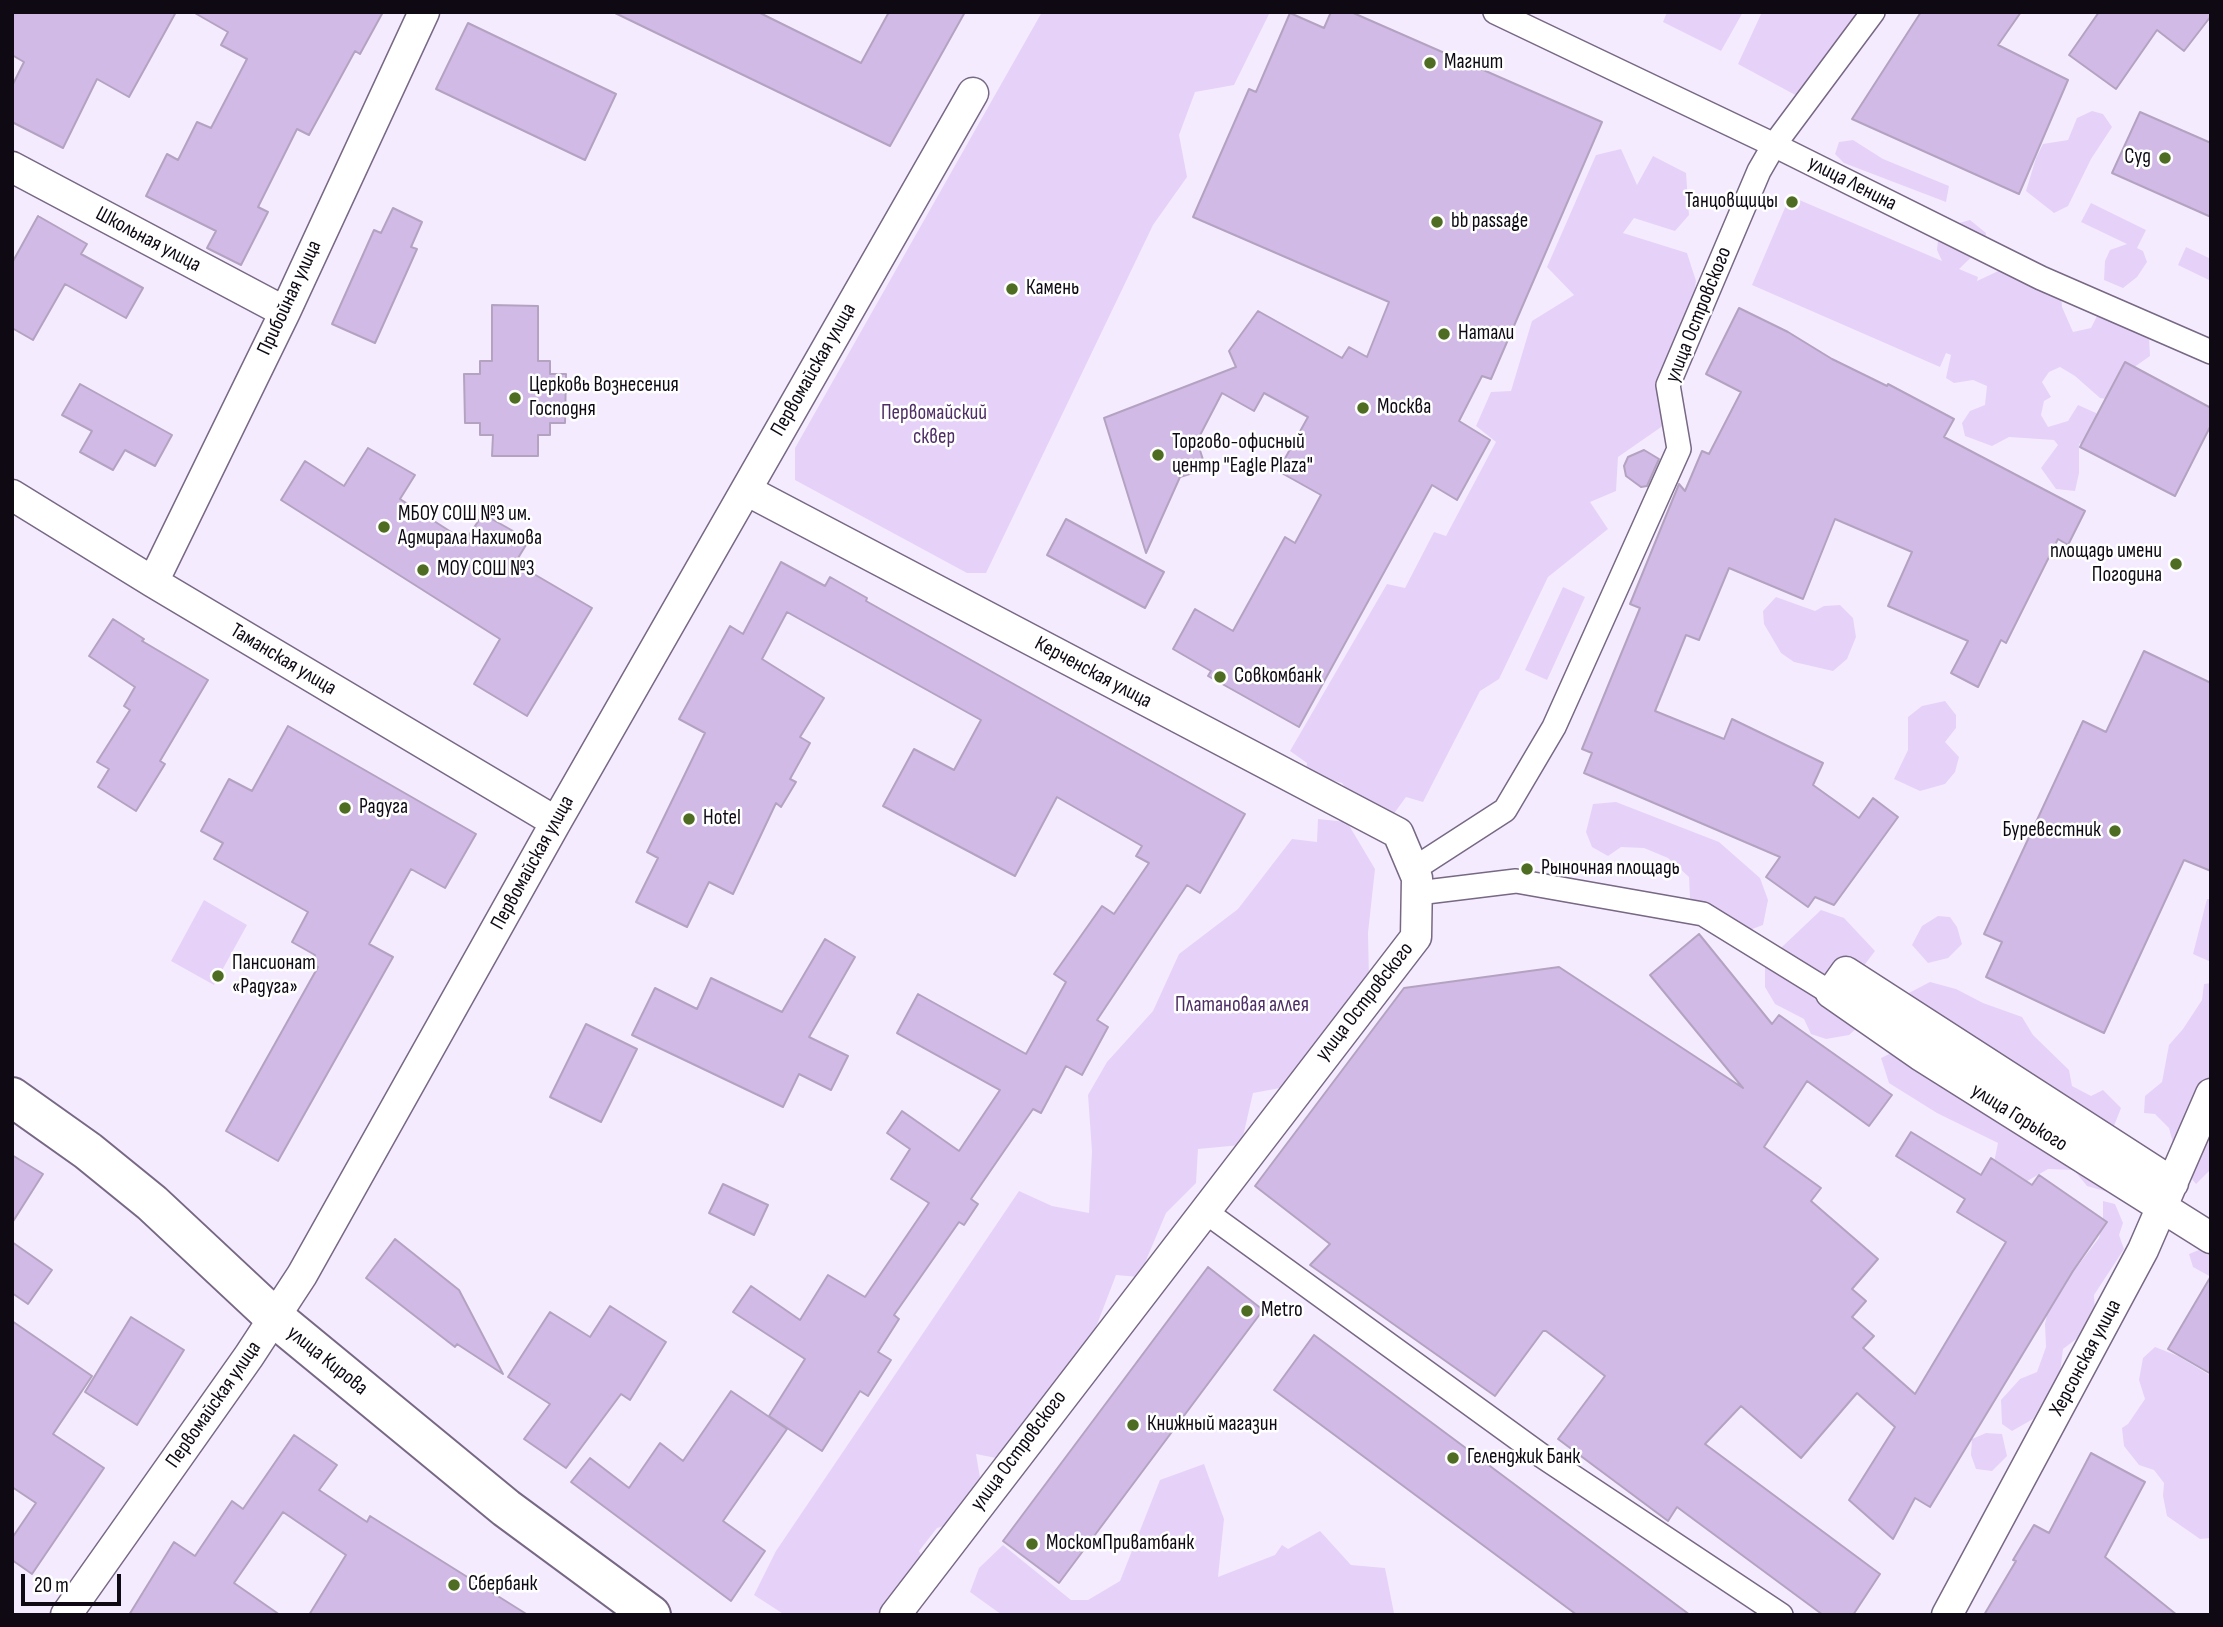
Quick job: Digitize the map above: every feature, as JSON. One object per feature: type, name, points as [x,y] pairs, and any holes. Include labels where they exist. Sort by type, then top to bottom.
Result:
[{"type":"main road","name":"улица Кирова","points":[[12,1097],[88,1151],[152,1203],[274,1317],[506,1508],[651,1615]]},
{"type":"street","name":"Прибойная улица","points":[[153,582],[285,312],[424,12]]},
{"type":"street","name":"улица Ленина","points":[[1495,12],[1774,145],[2041,278],[2211,352]]},
{"type":"street","name":"улица Островского","points":[[895,1615],[1203,1210],[1416,937],[1417,878],[1420,865],[1505,810],[1554,727],[1679,449],[1668,385],[1759,172],[1774,145],[1873,12]]},
{"type":"street","name":"Первомайская улица","points":[[66,1615],[309,1263],[556,821],[973,93]]},
{"type":"street","name":"Школьная улица","points":[[12,167],[285,312]]},
{"type":"street","name":"Керченская улица","points":[[746,490],[1398,833],[1417,878]]},
{"type":"street","name":"Таманская улица","points":[[12,495],[153,582],[556,821]]},
{"type":"street","name":"улица Горького","points":[[1417,878],[1426,892],[1516,881],[1703,914],[1831,993],[1920,1055],[2167,1196],[2211,1238]]},
{"type":"street","name":"Херсонская улица","points":[[1947,1615],[2167,1196],[2211,1094]]},
{"type":"street","points":[[1203,1210],[1542,1456],[1781,1615]]},
{"type":"green space","name":"Первомайский сквер","points":[[1042,12],[1270,12],[1234,85],[1195,92],[1179,135],[1187,177],[1153,225],[986,573],[967,573],[795,480],[795,448]]},
{"type":"green space","points":[[1667,12],[1743,12],[1721,51],[1663,22]]},
{"type":"green space","points":[[1762,12],[1860,12],[1799,97],[1738,64]]},
{"type":"green space","points":[[2092,111],[2103,114],[2112,127],[2091,159],[2068,206],[2054,213],[2026,191],[2036,158],[2043,144],[2068,140],[2077,118]]},
{"type":"green space","points":[[1853,140],[1883,159],[1949,186],[1946,202],[1844,163],[1835,154],[1839,142]]},
{"type":"green space","points":[[1621,149],[1637,185],[1653,156],[1686,173],[1689,215],[1675,231],[1634,218],[1623,233],[1687,253],[1696,281],[1682,375],[1667,423],[1618,457],[1616,491],[1590,502],[1608,529],[1548,577],[1499,679],[1480,691],[1423,802],[1406,797],[1390,819],[1351,796],[1342,783],[1306,773],[1307,763],[1290,751],[1387,584],[1405,588],[1434,532],[1446,536],[1496,442],[1476,426],[1491,392],[1511,391],[1532,321],[1574,295],[1547,267],[1596,155]]},
{"type":"green space","points":[[1790,196],[1942,261],[1937,250],[1938,240],[1948,226],[1970,220],[1986,233],[1985,244],[1959,269],[1978,277],[1977,281],[2024,259],[2060,275],[2062,307],[2073,332],[2091,328],[2097,316],[2141,309],[2148,319],[2150,356],[2123,375],[2113,400],[2100,398],[2060,367],[2049,372],[2042,382],[2051,397],[2044,401],[2041,415],[2048,427],[2068,421],[2078,405],[2096,413],[2101,427],[2090,440],[2079,444],[2079,473],[2075,491],[2056,489],[2041,468],[2058,445],[2054,440],[2009,437],[1992,446],[1965,436],[1962,423],[1970,411],[1985,405],[1987,386],[1973,380],[1954,383],[1946,378],[1951,355],[1946,353],[1940,367],[1752,285]]},
{"type":"green space","points":[[2091,203],[2146,230],[2137,248],[2143,251],[2147,262],[2137,277],[2123,288],[2104,280],[2105,261],[2110,250],[2127,244],[2081,222]]},
{"type":"green space","points":[[2186,247],[2211,259],[2211,281],[2178,265]]},
{"type":"green space","points":[[1563,587],[1585,597],[1547,680],[1525,670]]},
{"type":"green space","points":[[1776,597],[1815,611],[1824,606],[1840,605],[1853,618],[1856,637],[1847,659],[1833,671],[1794,662],[1781,653],[1764,624],[1763,611]]},
{"type":"green space","points":[[1945,701],[1956,715],[1956,728],[1945,742],[1959,757],[1955,772],[1945,784],[1920,791],[1894,779],[1908,750],[1908,717],[1922,706]]},
{"type":"green space","points":[[1616,802],[1719,842],[1760,878],[1768,900],[1763,925],[1747,931],[1707,913],[1690,898],[1689,877],[1668,858],[1644,848],[1621,847],[1608,856],[1592,847],[1586,832],[1593,804]]},
{"type":"green space","name":"Платановая аллея","points":[[1318,819],[1347,822],[1375,869],[1368,933],[1369,979],[1280,1088],[1253,1093],[1241,1145],[1198,1149],[1196,1183],[1166,1213],[1139,1277],[1116,1275],[1093,1335],[996,1458],[976,1454],[986,1513],[937,1528],[919,1551],[935,1581],[911,1615],[785,1615],[754,1595],[776,1551],[1019,1191],[1052,1206],[1089,1213],[1092,1151],[1088,1095],[1107,1062],[1153,1011],[1179,954],[1238,909],[1292,839],[1317,842]]},
{"type":"green space","points":[[2207,899],[2211,899],[2211,962],[2193,954]]},
{"type":"green space","points":[[204,900],[247,925],[214,985],[171,961]]},
{"type":"green space","points":[[1821,910],[1844,918],[1875,951],[1863,967],[1864,1022],[1849,1035],[1826,1039],[1811,1034],[1804,1019],[1775,1004],[1765,987],[1765,963]]},
{"type":"green space","points":[[1938,916],[1950,917],[1957,927],[1962,944],[1948,958],[1928,963],[1912,945],[1922,926]]},
{"type":"green space","points":[[1930,982],[1956,989],[1983,1003],[2022,1017],[2033,1035],[2069,1070],[2072,1086],[2091,1096],[2103,1090],[2121,1108],[2112,1131],[2123,1175],[2108,1192],[2087,1186],[2074,1170],[2048,1169],[2017,1187],[1993,1167],[1998,1143],[1937,1113],[1889,1083],[1881,1058],[1904,1047],[1905,995]]},
{"type":"green space","points":[[2211,983],[2211,1169],[2196,1184],[2178,1162],[2169,1128],[2155,1114],[2144,1113],[2145,1096],[2162,1082],[2169,1045],[2202,1000],[2204,984]]},
{"type":"green space","points":[[2103,1201],[2115,1204],[2123,1223],[2119,1235],[2124,1249],[2094,1295],[2095,1311],[2091,1328],[2063,1349],[2060,1373],[2033,1419],[2012,1431],[2002,1424],[2001,1400],[2020,1379],[2037,1372],[2046,1347],[2045,1324],[2051,1297],[2065,1271],[2076,1268],[2099,1238],[2103,1221]]},
{"type":"green space","points":[[2211,1245],[2211,1277],[2193,1267],[2189,1254]]},
{"type":"green space","points":[[2155,1347],[2178,1356],[2211,1376],[2211,1538],[2200,1539],[2167,1516],[2163,1496],[2164,1483],[2154,1470],[2139,1465],[2124,1446],[2122,1428],[2128,1424],[2145,1399],[2139,1380],[2143,1358]]},
{"type":"green space","points":[[1986,1433],[2002,1434],[2007,1456],[1992,1471],[1976,1469],[1971,1455],[1972,1439]]},
{"type":"green space","points":[[1204,1464],[1224,1519],[1218,1577],[1275,1555],[1282,1545],[1288,1549],[1320,1531],[1351,1565],[1385,1568],[1394,1613],[1002,1615],[970,1592],[979,1568],[1003,1545],[1071,1600],[1088,1600],[1120,1581],[1160,1480]]},
{"type":"building","points":[[12,12],[176,12],[129,97],[97,79],[63,148],[12,122],[12,86],[24,62],[12,55]]},
{"type":"building","points":[[193,12],[383,12],[360,54],[355,51],[309,135],[297,129],[258,207],[268,212],[241,265],[207,248],[216,231],[146,196],[167,154],[178,160],[197,122],[211,128],[247,59],[221,45],[228,32]]},
{"type":"building","points":[[613,12],[758,12],[861,63],[889,12],[965,12],[890,146]]},
{"type":"building","points":[[1331,12],[1351,12],[1602,122],[1491,379],[1482,376],[1459,421],[1490,440],[1457,500],[1432,485],[1299,727],[1208,676],[1211,671],[1173,649],[1195,609],[1233,631],[1285,537],[1295,543],[1321,495],[1278,471],[1308,417],[1264,393],[1254,411],[1222,393],[1197,441],[1206,469],[1180,477],[1146,553],[1104,418],[1236,367],[1229,351],[1258,311],[1342,358],[1349,347],[1367,357],[1389,302],[1193,217],[1249,89],[1256,92],[1290,13],[1324,28]]},
{"type":"building","points":[[1921,12],[2021,12],[1998,45],[2068,80],[2019,194],[1852,119]]},
{"type":"building","points":[[2099,12],[2211,12],[2211,16],[2184,51],[2157,30],[2116,89],[2069,55]]},
{"type":"building","points":[[468,23],[616,94],[585,160],[436,89]]},
{"type":"building","name":"Суд","points":[[2140,112],[2211,143],[2211,217],[2112,173]]},
{"type":"building","points":[[393,208],[422,222],[411,247],[417,249],[375,343],[332,324],[374,230],[381,233]]},
{"type":"building","points":[[38,216],[87,244],[81,254],[143,288],[126,318],[65,284],[33,340],[12,328],[12,263]]},
{"type":"building","name":"Церковь Вознесения Господня","points":[[492,305],[538,306],[538,361],[550,361],[550,374],[566,374],[565,423],[550,423],[550,435],[538,435],[538,456],[492,456],[493,435],[480,435],[480,423],[465,423],[464,374],[480,374],[480,361],[492,361]]},
{"type":"building","points":[[1739,308],[1788,332],[1832,359],[1887,386],[1888,384],[1954,419],[1944,437],[2085,511],[2068,545],[2058,539],[2006,643],[2001,640],[1978,687],[1951,673],[1968,641],[1888,606],[1912,552],[1835,519],[1803,599],[1729,568],[1699,640],[1686,635],[1655,711],[1724,739],[1732,719],[1823,763],[1813,785],[1859,818],[1873,798],[1898,817],[1834,905],[1815,897],[1808,907],[1766,877],[1780,857],[1584,773],[1592,753],[1582,749],[1640,608],[1630,604],[1679,484],[1685,491],[1702,451],[1709,454],[1741,392],[1706,374]]},
{"type":"building","points":[[2125,362],[2211,408],[2211,425],[2175,496],[2080,447]]},
{"type":"building","points":[[80,384],[172,435],[155,466],[125,450],[113,470],[80,452],[92,431],[62,415]]},
{"type":"building","name":"МБОУ СОШ №3 им. Адмирала Нахимова","points":[[368,448],[415,475],[400,499],[465,541],[483,514],[529,540],[515,563],[592,608],[527,716],[474,684],[500,639],[281,500],[305,461],[344,486]]},
{"type":"building","points":[[1644,450],[1659,459],[1647,486],[1641,487],[1626,476],[1624,466],[1628,457]]},
{"type":"building","points":[[1066,519],[1164,572],[1145,608],[1047,555]]},
{"type":"building","points":[[781,562],[825,586],[830,577],[867,598],[866,601],[1245,814],[1200,893],[1187,885],[1097,1020],[1108,1027],[1082,1075],[1066,1066],[1041,1113],[1033,1109],[971,1199],[978,1204],[964,1225],[959,1222],[894,1315],[899,1319],[878,1352],[891,1360],[868,1396],[860,1391],[822,1451],[769,1416],[805,1359],[733,1312],[751,1286],[800,1320],[828,1275],[865,1297],[929,1203],[891,1179],[910,1149],[887,1133],[902,1111],[959,1151],[1000,1090],[897,1033],[918,994],[1026,1054],[1066,982],[1054,974],[1102,906],[1114,914],[1149,863],[1136,856],[1142,846],[1057,797],[1015,876],[883,806],[914,749],[954,770],[981,720],[787,612],[762,659],[824,698],[800,737],[810,743],[790,779],[796,782],[781,807],[776,803],[733,894],[709,882],[687,927],[636,902],[658,858],[647,852],[705,733],[679,719],[730,626],[743,634]]},
{"type":"building","points":[[113,619],[144,639],[142,641],[208,680],[160,761],[165,764],[136,811],[98,787],[109,769],[97,762],[130,710],[124,706],[135,687],[89,656]]},
{"type":"building","name":"Буревестник","points":[[2144,651],[2211,683],[2211,871],[2184,860],[2104,1033],[1986,977],[2002,942],[1984,934],[2083,721],[2106,732]]},
{"type":"building","points":[[288,726],[476,834],[445,888],[411,869],[369,944],[393,957],[278,1161],[226,1131],[318,967],[311,963],[315,955],[292,942],[308,912],[214,859],[223,843],[201,831],[229,779],[252,791]]},
{"type":"building","points":[[1699,934],[1772,1024],[1779,1015],[1892,1095],[1869,1126],[1807,1081],[1764,1147],[1821,1188],[1811,1201],[1878,1259],[1852,1289],[1866,1301],[1852,1317],[1874,1336],[1863,1348],[1915,1394],[2006,1242],[1957,1212],[1965,1199],[1896,1156],[1911,1132],[1981,1175],[1991,1158],[2032,1185],[2039,1175],[2107,1222],[2073,1271],[1930,1507],[1915,1498],[1893,1539],[1849,1500],[1895,1427],[1857,1393],[1801,1458],[1741,1406],[1705,1444],[1880,1574],[1853,1615],[1823,1615],[1677,1507],[1668,1521],[1558,1439],[1605,1376],[1546,1331],[1543,1331],[1495,1396],[1310,1265],[1330,1244],[1255,1186],[1404,988],[1559,967],[1743,1088],[1650,975]]},
{"type":"building","points":[[825,939],[855,957],[809,1037],[848,1056],[831,1090],[799,1074],[783,1107],[632,1035],[655,988],[697,1009],[711,978],[782,1012]]},
{"type":"building","points":[[586,1024],[637,1049],[601,1122],[550,1097]]},
{"type":"building","points":[[12,1155],[43,1174],[12,1223]]},
{"type":"building","points":[[723,1184],[768,1205],[754,1235],[709,1213]]},
{"type":"building","points":[[395,1239],[459,1290],[503,1374],[457,1344],[455,1347],[366,1278]]},
{"type":"building","points":[[12,1242],[52,1270],[28,1304],[12,1293]]},
{"type":"building","name":"Книжный магазин","points":[[1208,1267],[1263,1310],[1059,1583],[1003,1541]]},
{"type":"building","points":[[2211,1276],[2211,1374],[2168,1349]]},
{"type":"building","points":[[610,1306],[666,1342],[630,1400],[621,1394],[566,1468],[524,1439],[550,1404],[508,1377],[550,1312],[590,1337]]},
{"type":"building","points":[[131,1317],[184,1350],[137,1425],[85,1392]]},
{"type":"building","points":[[12,1321],[92,1376],[53,1434],[104,1468],[32,1574],[12,1560],[12,1538],[36,1503],[12,1487]]},
{"type":"building","points":[[1314,1335],[1690,1615],[1577,1615],[1274,1390]]},
{"type":"building","points":[[731,1391],[787,1429],[723,1521],[765,1551],[731,1601],[571,1482],[590,1458],[629,1488],[660,1443],[683,1461]]},
{"type":"building","points":[[294,1435],[337,1465],[319,1490],[367,1522],[370,1516],[528,1615],[309,1615],[346,1555],[283,1512],[234,1583],[280,1615],[129,1615],[174,1542],[195,1556],[232,1501],[243,1509]]},
{"type":"building","points":[[2091,1453],[2145,1482],[2105,1557],[2177,1615],[1984,1615],[2034,1525],[2049,1533]]},
{"type":"place","name":"Магнит","points":[[1430,63]]},
{"type":"place","name":"Суд","points":[[2165,158]]},
{"type":"place","name":"Танцовщицы","points":[[1792,202]]},
{"type":"place","name":"bb passage","points":[[1437,222]]},
{"type":"place","name":"Камень","points":[[1012,289]]},
{"type":"place","name":"Натали","points":[[1444,334]]},
{"type":"place","name":"Церковь Вознесения Господня","points":[[515,398]]},
{"type":"place","name":"Москва","points":[[1363,408]]},
{"type":"place","name":"Торгово-офисный центр \"Eagle Plaza\"","points":[[1158,455]]},
{"type":"place","name":"МБОУ СОШ №3 им. Адмирала Нахимова","points":[[384,527]]},
{"type":"place","name":"площадь имени Погодина","points":[[2176,564]]},
{"type":"place","name":"МОУ СОШ №3","points":[[423,570]]},
{"type":"place","name":"Совкомбанк","points":[[1220,677]]},
{"type":"place","name":"Радуга","points":[[345,808]]},
{"type":"place","name":"Hotel","points":[[689,819]]},
{"type":"place","name":"Буревестник","points":[[2115,831]]},
{"type":"place","name":"Рыночная площадь","points":[[1527,869]]},
{"type":"place","name":"Пансионат «Радуга»","points":[[218,976]]},
{"type":"place","name":"Metro","points":[[1247,1311]]},
{"type":"place","name":"Книжный магазин","points":[[1133,1425]]},
{"type":"place","name":"Геленджик Банк","points":[[1453,1458]]},
{"type":"place","name":"МоскомПриватбанк","points":[[1032,1544]]},
{"type":"place","name":"Сбербанк","points":[[454,1585]]}]
